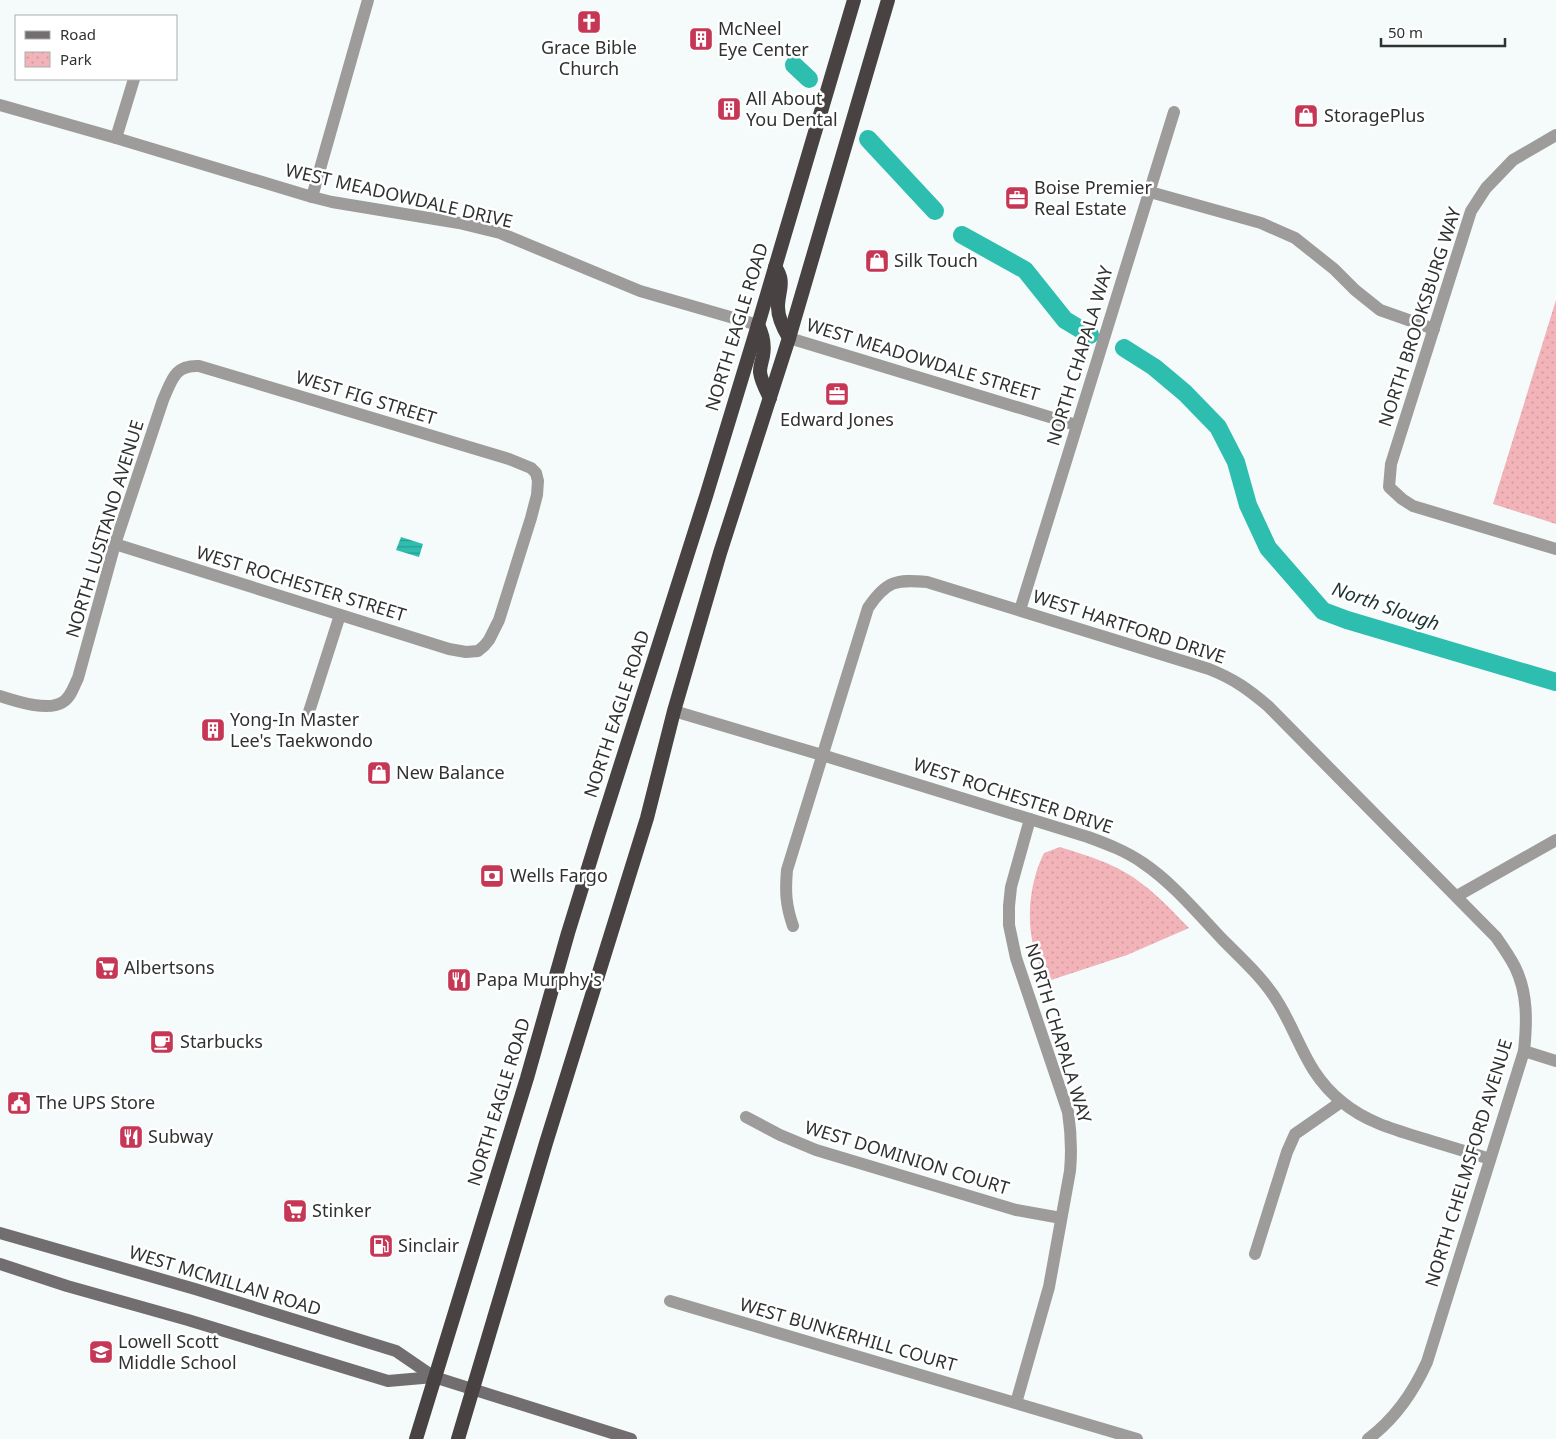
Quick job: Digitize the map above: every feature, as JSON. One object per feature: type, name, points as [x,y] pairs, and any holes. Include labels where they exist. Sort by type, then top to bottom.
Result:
[{"type":"highway","name":"NORTH EAGLE ROAD","points":[[416,1439],[527,1078],[595,845],[758,326],[854,0]]},
{"type":"highway","points":[[458,1439],[540,1161],[647,818],[674,711],[720,553],[789,338],[888,0]]},
{"type":"highway","points":[[775,267],[781,279],[778,306],[780,318],[789,338]]},
{"type":"highway","points":[[758,326],[762,334],[764,353],[760,370],[770,398]]},
{"type":"main road","name":"WEST MCMILLAN ROAD","points":[[0,1233],[196,1289],[396,1351],[434,1376],[631,1439]]},
{"type":"main road","name":"WEST MCMILLAN ROAD","points":[[0,1264],[67,1286],[188,1320],[388,1381],[434,1376]]},
{"type":"street","points":[[312,197],[368,0]]},
{"type":"street","points":[[116,138],[134,80]]},
{"type":"street","name":"WEST MEADOWDALE DRIVE","points":[[0,105],[312,197],[341,204],[460,223],[500,233],[640,291],[758,326]]},
{"type":"street","name":"NORTH CHAPALA WAY","points":[[1020,610],[1174,112]]},
{"type":"street","name":"NORTH BROOKSBURG WAY","points":[[1556,135],[1513,160],[1486,188],[1471,211],[1390,464],[1389,486],[1402,499],[1413,506],[1556,549]]},
{"type":"street","points":[[1150,192],[1261,223],[1295,238],[1334,269],[1355,290],[1380,310],[1434,329]]},
{"type":"street","name":"WEST MEADOWDALE STREET","points":[[789,338],[1076,426]]},
{"type":"street","name":"WEST FIG STREET","points":[[183,368],[199,366],[508,459],[531,468],[536,473],[538,481],[536,496],[499,620],[489,640],[478,651]]},
{"type":"street","name":"NORTH LUSITANO AVENUE","points":[[0,696],[33,705],[47,706],[62,703],[70,695],[78,678],[115,544],[163,400],[171,381],[183,368]]},
{"type":"street","name":"WEST ROCHESTER STREET","points":[[115,544],[449,649],[466,652],[478,651]]},
{"type":"street","name":"WEST HARTFORD DRIVE","points":[[822,755],[868,608],[887,586],[896,582],[911,580],[927,582],[1209,669],[1227,676],[1244,686],[1275,713],[1457,896]]},
{"type":"street","points":[[307,718],[340,615]]},
{"type":"street","name":"WEST ROCHESTER DRIVE","points":[[674,711],[1088,836],[1126,853],[1144,864],[1173,888],[1266,983],[1280,1005],[1308,1064],[1341,1102],[1374,1122],[1490,1159]]},
{"type":"street","points":[[793,926],[787,908],[785,888],[787,870],[822,755]]},
{"type":"street","name":"NORTH CHAPALA WAY","points":[[1016,1403],[1050,1287],[1072,1151],[1068,1112],[1016,958],[1009,925],[1011,887],[1030,819]]},
{"type":"street","points":[[1457,896],[1556,840]]},
{"type":"street","name":"NORTH CHELMSFORD AVENUE","points":[[1368,1439],[1398,1412],[1419,1380],[1427,1362],[1524,1051],[1526,1011],[1516,968],[1496,937],[1457,896]]},
{"type":"street","points":[[1524,1051],[1556,1062]]},
{"type":"street","points":[[1256,1254],[1287,1152],[1295,1134],[1341,1102]]},
{"type":"street","name":"WEST DOMINION COURT","points":[[746,1117],[780,1135],[816,1150],[1016,1210],[1061,1218]]},
{"type":"street","name":"WEST BUNKERHILL COURT","points":[[670,1301],[1137,1439]]},
{"type":"green space","points":[[1556,300],[1556,524],[1493,504]]},
{"type":"green space","points":[[1060,847],[1102,861],[1132,876],[1154,893],[1189,928],[1127,955],[1045,982],[1032,936],[1030,924],[1031,900],[1035,875],[1044,853]]},
{"type":"water","points":[[401,537],[423,544],[419,557],[396,550]]},
{"type":"waterway","name":"North Slough","points":[[794,65],[809,79]]},
{"type":"waterway","name":"North Slough","points":[[868,139],[935,211]]},
{"type":"waterway","name":"North Slough","points":[[962,235],[1025,270],[1065,320],[1090,335]]},
{"type":"waterway","name":"North Slough","points":[[1124,348],[1154,367],[1185,393],[1218,427],[1236,462],[1248,505],[1268,548],[1323,611],[1347,620],[1556,682]]},
{"type":"place","name":"Grace Bible Church","points":[[589,22]]},
{"type":"place","name":"McNeel Eye Center","points":[[701,39]]},
{"type":"place","name":"All About You Dental","points":[[729,109]]},
{"type":"place","name":"StoragePlus","points":[[1306,116]]},
{"type":"place","name":"Boise Premier Real Estate","points":[[1017,198]]},
{"type":"place","name":"Silk Touch","points":[[877,261]]},
{"type":"place","name":"Edward Jones","points":[[837,394]]},
{"type":"place","name":"Yong-In Master Lee's Taekwondo","points":[[213,730]]},
{"type":"place","name":"New Balance","points":[[379,773]]},
{"type":"place","name":"Wells Fargo","points":[[492,876]]},
{"type":"place","name":"Albertsons","points":[[107,968]]},
{"type":"place","name":"Papa Murphy's","points":[[459,980]]},
{"type":"place","name":"Starbucks","points":[[162,1042]]},
{"type":"place","name":"The UPS Store","points":[[19,1103]]},
{"type":"place","name":"Subway","points":[[131,1137]]},
{"type":"place","name":"Stinker","points":[[295,1211]]},
{"type":"place","name":"Sinclair","points":[[381,1246]]},
{"type":"place","name":"Lowell Scott Middle School","points":[[101,1352]]}]
